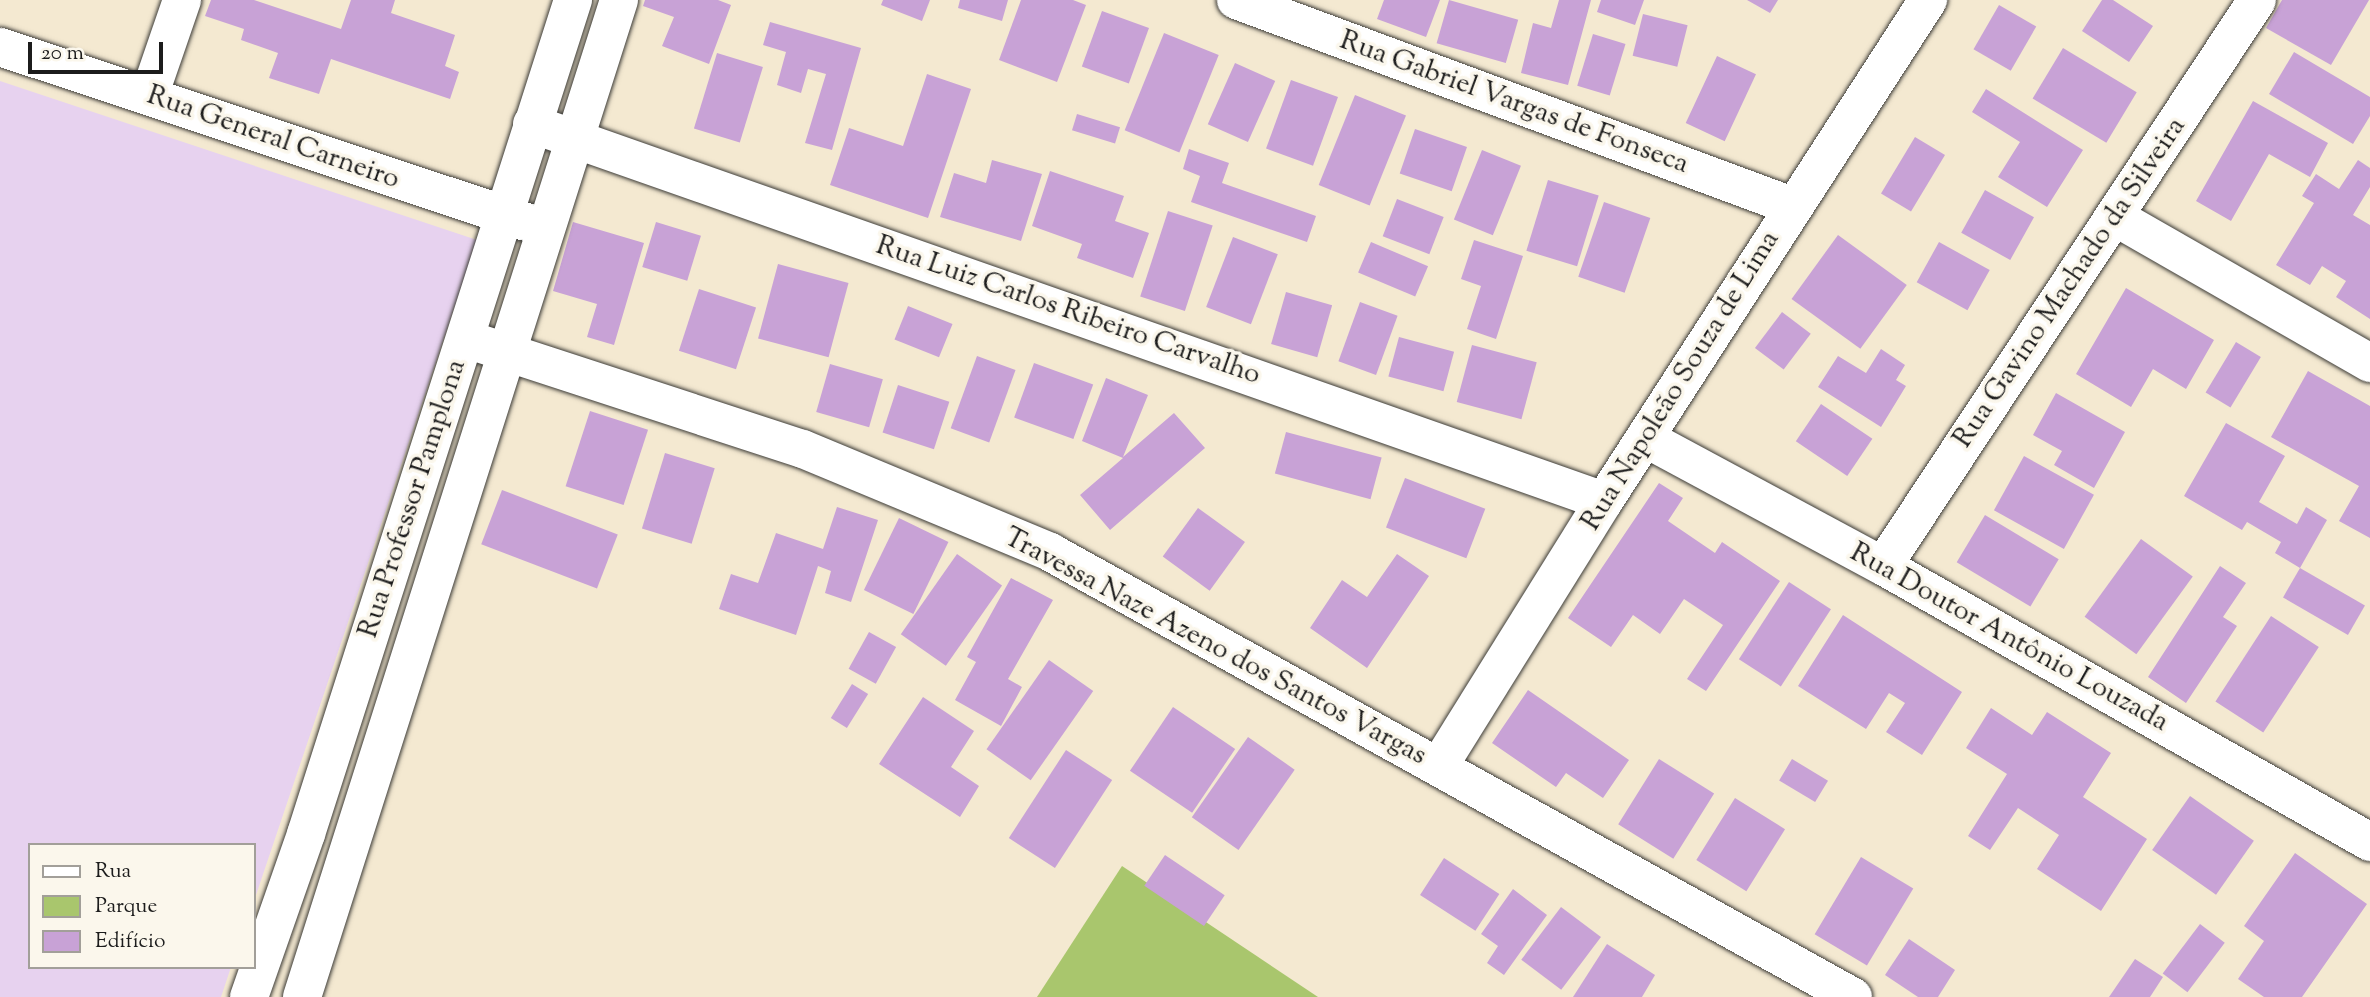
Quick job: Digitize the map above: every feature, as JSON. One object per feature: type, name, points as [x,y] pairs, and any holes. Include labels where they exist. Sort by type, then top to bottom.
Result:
[{"type":"street","points":[[149,96],[182,0]]},
{"type":"street","name":"Rua Professor Pamplona","points":[[249,997],[306,834],[395,543],[466,339],[502,215],[573,0]]},
{"type":"street","name":"Rua Professor Pamplona","points":[[302,997],[352,849],[510,350],[573,136],[620,0]]},
{"type":"street","name":"Rua Gabriel Vargas de Fonseca","points":[[1236,0],[1792,206]]},
{"type":"street","name":"Rua Napoleão Souza de Lima","points":[[1439,766],[1604,501],[1927,0]]},
{"type":"street","name":"Rua Gavino Machado da Silveira","points":[[1883,566],[2257,0]]},
{"type":"street","name":"Rua General Carneiro","points":[[0,47],[502,215],[547,227]]},
{"type":"street","name":"Rua Luiz Carlos Ribeiro Carvalho","points":[[532,124],[573,136],[1604,501]]},
{"type":"street","points":[[2115,217],[2370,363]]},
{"type":"street","name":"Travessa Naze Azeno dos Santos Vargas","points":[[466,339],[510,350],[803,450],[1049,552],[1853,997]]},
{"type":"street","name":"Rua Doutor Antônio Louzada","points":[[1645,438],[1883,566],[2370,842]]},
{"type":"street","points":[[306,834],[352,849]]},
{"type":"shaded area","points":[[0,81],[477,240],[256,895],[256,843],[28,843],[28,969],[230,969],[221,997],[0,997]]},
{"type":"green space","points":[[1122,866],[1318,997],[1037,997]]},
{"type":"building","points":[[211,0],[254,0],[341,29],[351,0],[395,0],[391,13],[455,35],[445,66],[459,72],[450,99],[331,59],[319,94],[269,78],[278,53],[241,40],[244,29],[205,16]]},
{"type":"building","points":[[645,0],[718,0],[731,5],[709,64],[662,46],[674,17],[643,6]]},
{"type":"building","points":[[883,0],[930,0],[922,21],[881,5]]},
{"type":"building","points":[[960,0],[1008,0],[1002,21],[958,8]]},
{"type":"building","points":[[1021,0],[1073,0],[1086,5],[1057,82],[999,60]]},
{"type":"building","points":[[1384,0],[1440,0],[1426,37],[1377,19]]},
{"type":"building","points":[[1449,0],[1518,20],[1506,63],[1437,43]]},
{"type":"building","points":[[1559,0],[1591,0],[1568,85],[1521,73],[1533,23],[1551,28]]},
{"type":"building","points":[[1601,0],[1644,0],[1635,25],[1597,12]]},
{"type":"building","points":[[1747,0],[1778,0],[1770,13]]},
{"type":"building","points":[[2102,0],[2113,0],[2153,26],[2129,62],[2082,31]]},
{"type":"building","points":[[2282,0],[2369,0],[2331,65],[2266,28]]},
{"type":"building","points":[[1999,5],[2036,26],[2011,71],[1974,49]]},
{"type":"building","points":[[1102,11],[1149,28],[1129,84],[1082,66]]},
{"type":"building","points":[[1643,14],[1688,25],[1677,67],[1633,56]]},
{"type":"building","points":[[770,22],[861,48],[832,150],[805,143],[826,74],[808,69],[801,93],[777,85],[786,52],[763,45]]},
{"type":"building","points":[[1164,33],[1219,55],[1179,152],[1125,130]]},
{"type":"building","points":[[1593,34],[1626,44],[1610,96],[1577,86]]},
{"type":"building","points":[[2063,48],[2137,92],[2106,143],[2033,99]]},
{"type":"building","points":[[2294,52],[2370,97],[2370,116],[2353,144],[2269,94]]},
{"type":"building","points":[[717,53],[763,67],[740,143],[694,129]]},
{"type":"building","points":[[1717,56],[1756,74],[1725,141],[1686,123]]},
{"type":"building","points":[[1235,63],[1275,81],[1248,142],[1208,124]]},
{"type":"building","points":[[927,74],[971,89],[928,218],[830,185],[849,128],[903,146]]},
{"type":"building","points":[[1291,80],[1338,97],[1313,166],[1266,149]]},
{"type":"building","points":[[1986,89],[2083,150],[2047,207],[1998,177],[2020,142],[1972,112]]},
{"type":"building","points":[[1355,95],[1406,116],[1370,206],[1319,185]]},
{"type":"building","points":[[2253,101],[2328,143],[2310,177],[2269,154],[2231,221],[2196,201]]},
{"type":"building","points":[[1077,114],[1120,127],[1115,143],[1072,130]]},
{"type":"building","points":[[1415,129],[1467,147],[1452,191],[1400,173]]},
{"type":"building","points":[[1915,137],[1945,155],[1911,212],[1881,194]]},
{"type":"building","points":[[1189,149],[1229,163],[1222,183],[1316,216],[1307,242],[1191,202],[1200,176],[1183,169]]},
{"type":"building","points":[[1482,150],[1521,166],[1493,235],[1454,220]]},
{"type":"building","points":[[992,160],[1042,174],[1021,241],[940,217],[954,173],[986,183]]},
{"type":"building","points":[[2358,160],[2370,168],[2370,187],[2353,215],[2370,225],[2370,319],[2336,297],[2346,281],[2322,266],[2310,285],[2276,265],[2314,203],[2302,196],[2316,174],[2339,189]]},
{"type":"building","points":[[1050,171],[1124,196],[1115,221],[1149,233],[1133,278],[1077,258],[1082,244],[1032,226]]},
{"type":"building","points":[[1548,180],[1599,195],[1577,266],[1526,251]]},
{"type":"building","points":[[1985,190],[2034,217],[2010,260],[1961,233]]},
{"type":"building","points":[[1397,199],[1444,217],[1429,254],[1383,236]]},
{"type":"building","points":[[1604,202],[1650,218],[1625,293],[1578,277]]},
{"type":"building","points":[[1168,211],[1213,226],[1185,311],[1140,297]]},
{"type":"building","points":[[573,222],[644,243],[614,345],[587,337],[597,304],[553,291]]},
{"type":"building","points":[[656,222],[701,236],[687,281],[642,267]]},
{"type":"building","points":[[1838,235],[1907,285],[1860,349],[1792,299]]},
{"type":"building","points":[[1233,237],[1278,254],[1251,324],[1206,307]]},
{"type":"building","points":[[1474,240],[1523,256],[1496,339],[1467,329],[1481,286],[1461,279]]},
{"type":"building","points":[[1371,242],[1428,266],[1415,297],[1358,272]]},
{"type":"building","points":[[1939,242],[1990,270],[1967,310],[1917,282]]},
{"type":"building","points":[[778,264],[849,283],[829,357],[758,338]]},
{"type":"building","points":[[2126,288],[2214,340],[2186,389],[2153,369],[2131,407],[2076,374]]},
{"type":"building","points":[[699,289],[756,308],[736,369],[679,351]]},
{"type":"building","points":[[1286,292],[1332,305],[1317,357],[1271,344]]},
{"type":"building","points":[[1360,302],[1398,316],[1376,375],[1338,361]]},
{"type":"building","points":[[908,306],[953,324],[939,357],[895,339]]},
{"type":"building","points":[[1782,312],[1811,334],[1784,370],[1755,348]]},
{"type":"building","points":[[1399,337],[1454,352],[1443,391],[1388,377]]},
{"type":"building","points":[[2236,342],[2261,357],[2230,408],[2206,393]]},
{"type":"building","points":[[1472,345],[1537,362],[1521,419],[1457,402]]},
{"type":"building","points":[[1881,349],[1905,365],[1896,380],[1906,386],[1881,427],[1818,387],[1838,356],[1866,373]]},
{"type":"building","points":[[977,356],[1016,370],[989,442],[951,428]]},
{"type":"building","points":[[1034,363],[1093,385],[1073,439],[1014,418]]},
{"type":"building","points":[[830,364],[883,379],[869,427],[816,412]]},
{"type":"building","points":[[2308,371],[2370,406],[2370,538],[2339,521],[2359,486],[2271,437]]},
{"type":"building","points":[[1106,378],[1148,395],[1123,457],[1174,413],[1205,448],[1110,530],[1080,495],[1123,458],[1082,441]]},
{"type":"building","points":[[898,385],[949,402],[934,449],[883,433]]},
{"type":"building","points":[[2056,393],[2125,432],[2094,488],[2054,465],[2062,451],[2033,435]]},
{"type":"building","points":[[1821,404],[1872,439],[1847,476],[1796,441]]},
{"type":"building","points":[[590,411],[648,430],[624,505],[566,486]]},
{"type":"building","points":[[2226,423],[2285,456],[2259,502],[2297,524],[2306,507],[2327,520],[2300,568],[2275,553],[2281,542],[2247,522],[2242,530],[2184,496]]},
{"type":"building","points":[[1286,432],[1382,458],[1370,499],[1275,474]]},
{"type":"building","points":[[665,453],[715,468],[692,544],[642,529]]},
{"type":"building","points":[[2024,456],[2094,495],[2064,549],[1994,510]]},
{"type":"building","points":[[1405,478],[1485,509],[1466,558],[1386,527]]},
{"type":"building","points":[[1659,483],[1683,498],[1668,521],[1715,553],[1722,542],[1780,581],[1706,691],[1687,679],[1723,625],[1684,599],[1660,634],[1633,615],[1611,647],[1568,618]]},
{"type":"building","points":[[502,490],[618,534],[597,589],[481,544]]},
{"type":"building","points":[[837,507],[878,520],[851,602],[825,593],[831,571],[818,566],[796,635],[719,609],[731,574],[758,583],[776,533],[823,549]]},
{"type":"building","points":[[1198,508],[1245,542],[1210,591],[1163,557]]},
{"type":"building","points":[[1985,515],[2059,559],[2030,606],[1957,562]]},
{"type":"building","points":[[899,518],[948,542],[913,614],[864,590]]},
{"type":"building","points":[[2141,539],[2193,577],[2136,654],[2085,617]]},
{"type":"building","points":[[957,554],[1002,586],[946,666],[901,634]]},
{"type":"building","points":[[1397,554],[1429,576],[1367,668],[1310,628],[1342,580],[1367,597]]},
{"type":"building","points":[[2220,566],[2246,583],[2223,617],[2237,626],[2186,703],[2148,677]]},
{"type":"building","points":[[2300,568],[2365,606],[2348,635],[2283,597]]},
{"type":"building","points":[[1011,578],[1053,600],[1008,679],[1022,687],[1001,726],[955,700],[976,662],[967,657]]},
{"type":"building","points":[[1789,582],[1831,609],[1781,686],[1739,659]]},
{"type":"building","points":[[1843,615],[1962,692],[1922,755],[1886,732],[1905,703],[1889,693],[1866,729],[1798,686]]},
{"type":"building","points":[[2271,616],[2319,647],[2263,733],[2215,702]]},
{"type":"building","points":[[869,632],[896,647],[876,684],[849,669]]},
{"type":"building","points":[[1049,660],[1093,691],[1031,780],[986,749]]},
{"type":"building","points":[[852,684],[868,694],[847,728],[831,718]]},
{"type":"building","points":[[1528,690],[1629,760],[1603,798],[1566,773],[1556,787],[1492,743]]},
{"type":"building","points":[[923,697],[974,731],[951,767],[979,786],[960,817],[879,764]]},
{"type":"building","points":[[1173,707],[1235,749],[1192,813],[1130,771]]},
{"type":"building","points":[[1991,708],[2032,735],[2047,712],[2111,753],[2083,797],[2147,839],[2101,911],[2037,869],[2059,835],[2018,808],[1990,850],[1968,836],[2007,774],[1966,748]]},
{"type":"building","points":[[1248,737],[1295,770],[1238,850],[1192,817]]},
{"type":"building","points":[[1066,750],[1112,780],[1055,868],[1009,838]]},
{"type":"building","points":[[1659,759],[1714,793],[1673,859],[1618,824]]},
{"type":"building","points":[[1792,759],[1828,781],[1815,802],[1779,780]]},
{"type":"building","points":[[2190,796],[2254,841],[2216,895],[2152,850]]},
{"type":"building","points":[[1735,798],[1785,829],[1746,891],[1696,860]]},
{"type":"building","points":[[2295,853],[2367,904],[2302,997],[2264,997],[2238,979],[2264,941],[2244,926]]},
{"type":"building","points":[[1165,855],[1225,895],[1204,926],[1144,886]]},
{"type":"building","points":[[1861,857],[1913,888],[1867,966],[1815,934]]},
{"type":"building","points":[[1444,858],[1499,894],[1475,931],[1420,895]]},
{"type":"building","points":[[1513,889],[1547,915],[1504,975],[1487,963],[1498,946],[1481,934]]},
{"type":"building","points":[[1561,907],[1601,937],[1561,990],[1521,960]]},
{"type":"building","points":[[2200,924],[2225,943],[2187,992],[2163,974]]},
{"type":"building","points":[[1909,939],[1955,970],[1938,997],[1918,997],[1885,975]]},
{"type":"building","points":[[1607,944],[1655,975],[1642,997],[1573,997]]},
{"type":"building","points":[[2135,959],[2163,977],[2150,997],[2109,997]]}]
